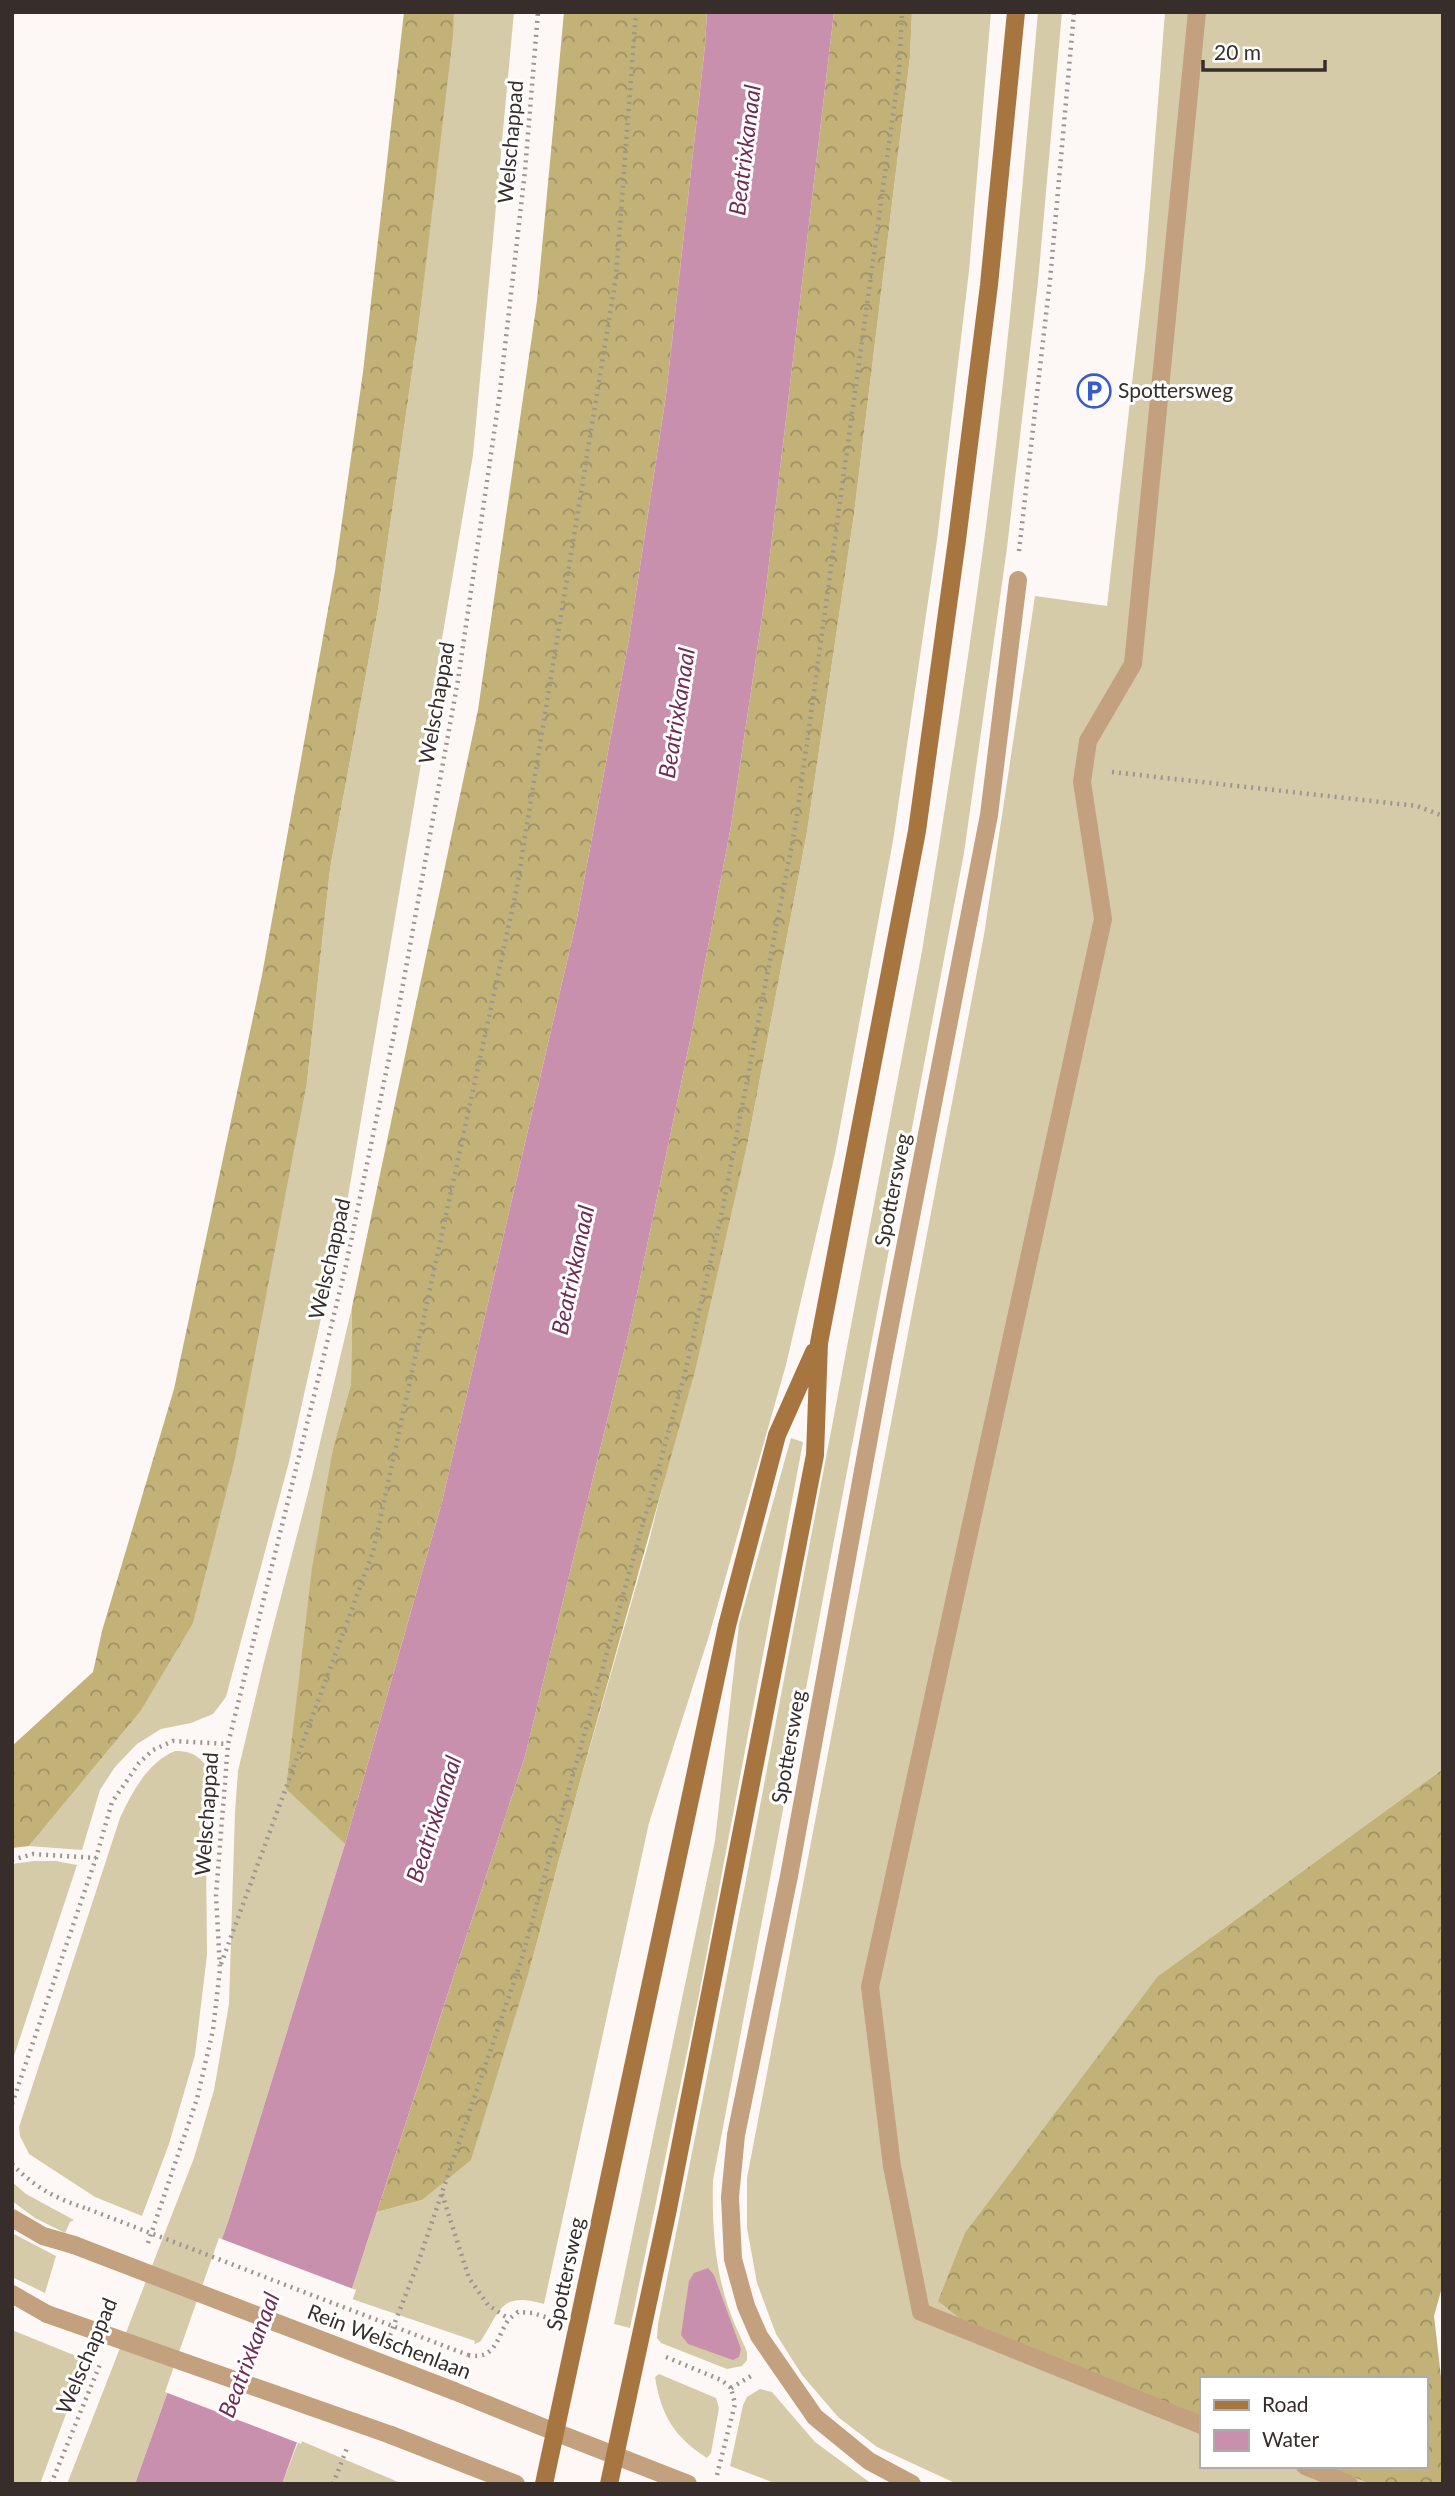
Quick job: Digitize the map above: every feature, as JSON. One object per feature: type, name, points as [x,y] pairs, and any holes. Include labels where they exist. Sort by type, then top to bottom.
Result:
[{"type":"main road","name":"Spottersweg","points":[[610,2484],[671,2195],[815,1455],[819,1343],[917,831],[987,298],[1016,12]]},
{"type":"main road","name":"Spottersweg","points":[[544,2484],[727,1626],[777,1435],[819,1343]]},
{"type":"street","points":[[1197,12],[1133,664],[1088,741],[1082,782],[1103,919],[870,1987],[892,2166],[921,2312],[1200,2425]]},
{"type":"street","name":"Spottersweg","points":[[912,2484],[869,2461],[815,2417],[759,2336],[746,2306],[733,2259],[730,2197],[736,2135],[789,1876],[883,1361],[989,815],[1018,580]]},
{"type":"street","name":"Rein Welschenlaan","points":[[12,2218],[43,2236],[74,2245],[454,2391],[688,2484]]},
{"type":"street","points":[[12,2294],[47,2314],[431,2450],[516,2484]]},
{"type":"street","points":[[1310,2468],[1349,2484]]},
{"type":"path","name":"Welschappad","points":[[148,2244],[197,2099],[213,2030],[220,1969],[216,1895],[228,1744],[345,1270],[394,1034],[458,680],[499,399],[525,171],[538,12]]},
{"type":"path","points":[[220,1969],[373,1552],[513,905],[616,277],[636,12]]},
{"type":"path","points":[[389,2339],[521,1961],[685,1373],[723,1207],[796,823],[899,71],[902,12]]},
{"type":"path","points":[[1018,580],[1051,280],[1074,12]]},
{"type":"path","points":[[1084,768],[1417,806],[1443,816]]},
{"type":"path","points":[[12,2105],[96,1858],[112,1802],[139,1763],[153,1750],[173,1741],[228,1744]]},
{"type":"path","points":[[12,1860],[33,1854],[96,1858]]},
{"type":"path","name":"Rein Welschenlaan","points":[[12,2164],[35,2185],[57,2199],[468,2354]]},
{"type":"path","points":[[442,2193],[469,2278],[488,2305],[509,2319]]},
{"type":"path","name":"Welschappad","points":[[51,2484],[102,2359]]},
{"type":"path","points":[[715,2484],[735,2403],[731,2388]]},
{"type":"path","points":[[333,2484],[350,2439]]},
{"type":"shaded area","points":[[454,12],[514,12],[473,455],[348,1197],[289,1462],[226,1697],[213,1714],[191,1723],[161,1729],[137,1744],[115,1767],[100,1790],[82,1850],[29,1846],[140,1712],[307,1082],[330,869],[378,609],[418,331]]},
{"type":"shaded area","points":[[912,12],[991,12],[969,271],[937,540],[893,841],[835,1154],[786,1365],[708,1639],[649,1823],[544,2304],[518,2300],[503,2306],[480,2342],[474,2344],[475,2341],[349,2298],[377,2212],[422,2200],[530,1968],[649,1541],[748,1141],[807,832],[854,514],[910,57]]},
{"type":"shaded area","points":[[1038,12],[1062,12],[1038,282],[1007,548],[964,853],[713,2180],[716,2255],[728,2307],[747,2352],[747,2360],[742,2366],[727,2369],[661,2343],[657,2338],[658,2324],[745,1885],[922,951],[962,700],[992,482],[1014,281]]},
{"type":"shaded area","points":[[1165,12],[1443,12],[1443,1769],[1158,1976],[1200,2407],[1200,2468],[1332,2468],[1370,2484],[957,2484],[877,2447],[838,2417],[802,2375],[776,2334],[757,2283],[747,2228],[747,2178],[984,935],[1035,596],[1107,606],[1145,268]]},
{"type":"shaded area","points":[[352,1307],[351,1384],[333,1448],[287,1788],[345,1844],[229,2219],[135,2484],[67,2484],[194,2158],[214,2090],[229,2004],[238,1771]]},
{"type":"shaded area","points":[[791,1438],[803,1442],[699,1995],[630,2328],[614,2324],[715,1841],[739,1624]]},
{"type":"shaded area","points":[[175,1751],[188,1752],[197,1757],[211,1775],[206,1852],[207,1955],[195,2055],[169,2144],[142,2216],[95,2197],[29,2154],[20,2136],[19,2127],[120,1818],[149,1770]]},
{"type":"shaded area","points":[[34,1861],[77,1865],[12,2062],[12,1864]]},
{"type":"shaded area","points":[[12,2182],[26,2194],[74,2220],[70,2222],[65,2233],[35,2218],[12,2201]]},
{"type":"shaded area","points":[[12,2233],[56,2256],[45,2293],[12,2277]]},
{"type":"shaded area","points":[[12,2330],[86,2360],[40,2484],[12,2484]]},
{"type":"shaded area","points":[[659,2374],[716,2398],[719,2408],[711,2453],[707,2458],[686,2442],[665,2414],[655,2377]]},
{"type":"shaded area","points":[[760,2389],[772,2392],[815,2442],[872,2484],[777,2484],[730,2466],[743,2405],[747,2397]]},
{"type":"shaded area","points":[[299,2440],[403,2484],[282,2484]]},
{"type":"green space","points":[[404,12],[454,12],[453,36],[418,331],[378,609],[330,869],[307,1082],[235,1458],[193,1623],[140,1712],[29,1846],[12,1848],[12,1746],[93,1672],[102,1631],[174,1389],[262,975],[335,571],[363,372]]},
{"type":"green space","points":[[564,12],[707,12],[666,395],[629,639],[577,918],[442,1502],[345,1844],[286,1789],[312,1568],[333,1448],[351,1384],[352,1307],[478,710],[537,301]]},
{"type":"green space","points":[[834,12],[912,12],[910,57],[854,514],[807,832],[748,1141],[695,1371],[530,1968],[471,2160],[422,2200],[377,2212],[525,1756],[630,1327],[691,1036],[731,826],[765,597]]},
{"type":"green space","points":[[1443,1769],[1443,2284],[1434,2316],[1443,2394],[1443,2484],[1370,2484],[1332,2468],[1427,2468],[1427,2377],[1200,2377],[1200,2417],[998,2349],[938,2301],[965,2233],[1158,1976]]},
{"type":"water","name":"Beatrixkanaal","points":[[707,12],[834,12],[765,597],[731,826],[691,1036],[630,1327],[525,1756],[349,2298],[282,2484],[135,2484],[229,2219],[345,1844],[442,1502],[577,918],[629,639],[666,395]]},
{"type":"water","points":[[708,2268],[714,2275],[741,2349],[739,2357],[733,2360],[688,2344],[681,2335],[689,2281],[694,2273]]},
{"type":"pier","points":[[219,2238],[356,2290],[301,2444],[165,2392]]},
{"type":"place","name":"Spottersweg","points":[[1094,391]]}]
